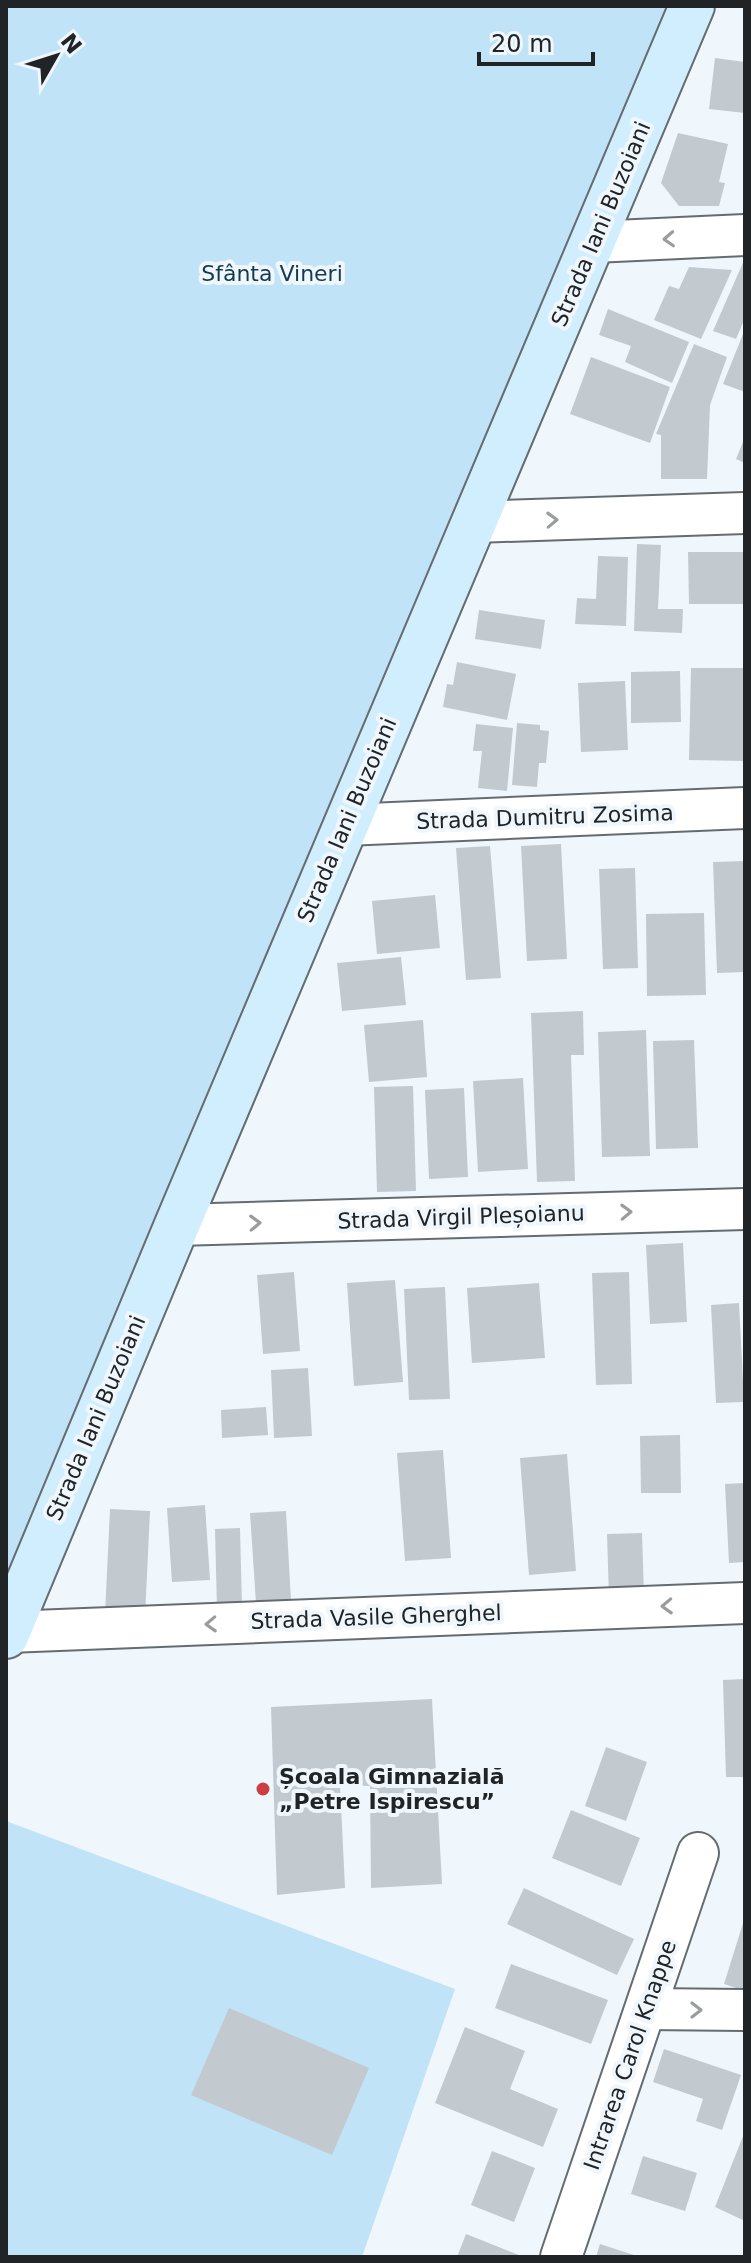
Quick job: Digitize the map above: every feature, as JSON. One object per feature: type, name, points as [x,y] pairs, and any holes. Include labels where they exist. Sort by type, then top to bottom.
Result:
[{"type":"street","name":"Strada Iani Buzoiani","points":[[7,1634],[692,6]]},
{"type":"street","points":[[593,242],[745,235]]},
{"type":"street","points":[[474,522],[745,513]]},
{"type":"street","name":"Strada Dumitru Zosima","points":[[345,825],[745,808]]},
{"type":"street","name":"Strada Virgil Pleșoianu","points":[[177,1225],[745,1209]]},
{"type":"street","name":"Strada Vasile Gherghel","points":[[7,1634],[745,1603]]},
{"type":"street","name":"Intrarea Carol Knappe","points":[[561,2257],[698,1853]]},
{"type":"street","points":[[646,2009],[745,2010]]},
{"type":"green space","name":"Sfânta Vineri","points":[[6,6],[671,6],[6,1587]]},
{"type":"green space","points":[[6,1821],[455,1989],[362,2257],[6,2257]]},
{"type":"building","points":[[715,58],[745,62],[745,113],[709,109]]},
{"type":"building","points":[[678,133],[728,144],[719,182],[725,183],[719,206],[679,206],[661,183]]},
{"type":"building","points":[[745,258],[745,318],[736,339],[713,331]]},
{"type":"building","points":[[689,267],[732,270],[701,339],[654,320],[669,286],[679,289]]},
{"type":"building","points":[[608,309],[689,342],[672,383],[625,362],[631,346],[599,335]]},
{"type":"building","points":[[745,329],[745,392],[723,384]]},
{"type":"building","points":[[694,344],[727,357],[710,405],[707,479],[661,479],[661,435],[656,434]]},
{"type":"building","points":[[591,357],[670,387],[650,443],[570,414]]},
{"type":"building","points":[[745,437],[745,463],[736,459]]},
{"type":"building","points":[[637,544],[661,545],[658,609],[683,609],[682,633],[634,631]]},
{"type":"building","points":[[688,552],[743,552],[744,604],[689,604]]},
{"type":"building","points":[[598,556],[628,557],[626,626],[575,624],[577,598],[596,599]]},
{"type":"building","points":[[479,610],[545,620],[541,649],[475,639]]},
{"type":"building","points":[[457,662],[516,674],[507,720],[443,707],[447,684],[453,685]]},
{"type":"building","points":[[691,668],[745,668],[745,761],[689,760]]},
{"type":"building","points":[[680,671],[681,722],[631,723],[631,672]]},
{"type":"building","points":[[625,681],[628,750],[581,752],[578,683]]},
{"type":"building","points":[[517,723],[540,725],[540,730],[549,731],[546,763],[539,763],[537,787],[512,785]]},
{"type":"building","points":[[476,724],[513,728],[507,791],[478,788],[482,751],[473,751]]},
{"type":"building","points":[[561,844],[567,959],[527,961],[521,846]]},
{"type":"building","points":[[490,846],[501,978],[466,980],[456,848]]},
{"type":"building","points":[[745,861],[745,972],[717,973],[713,862]]},
{"type":"building","points":[[635,868],[638,968],[603,969],[599,869]]},
{"type":"building","points":[[435,895],[440,948],[377,954],[372,901]]},
{"type":"building","points":[[704,913],[706,995],[647,996],[646,914]]},
{"type":"building","points":[[401,957],[406,1005],[342,1011],[337,963]]},
{"type":"building","points":[[583,1011],[584,1055],[571,1055],[575,1181],[537,1182],[531,1013]]},
{"type":"building","points":[[423,1020],[427,1077],[369,1082],[364,1025]]},
{"type":"building","points":[[646,1030],[650,1156],[602,1157],[598,1032]]},
{"type":"building","points":[[694,1040],[698,1148],[656,1149],[653,1041]]},
{"type":"building","points":[[523,1078],[528,1169],[478,1172],[473,1081]]},
{"type":"building","points":[[413,1086],[416,1191],[377,1192],[374,1087]]},
{"type":"building","points":[[464,1088],[468,1177],[429,1179],[425,1090]]},
{"type":"building","points":[[683,1243],[687,1322],[650,1324],[646,1245]]},
{"type":"building","points":[[294,1272],[300,1351],[263,1354],[257,1275]]},
{"type":"building","points":[[629,1272],[632,1384],[596,1385],[592,1273]]},
{"type":"building","points":[[395,1280],[403,1382],[354,1386],[347,1283]]},
{"type":"building","points":[[539,1283],[545,1358],[472,1363],[467,1288]]},
{"type":"building","points":[[445,1287],[450,1399],[409,1400],[404,1289]]},
{"type":"building","points":[[739,1303],[744,1402],[716,1403],[711,1305]]},
{"type":"building","points":[[308,1368],[312,1436],[274,1438],[271,1370]]},
{"type":"building","points":[[266,1407],[268,1435],[222,1438],[221,1410]]},
{"type":"building","points":[[680,1435],[681,1493],[641,1493],[640,1436]]},
{"type":"building","points":[[443,1450],[451,1558],[405,1561],[397,1453]]},
{"type":"building","points":[[567,1454],[576,1571],[529,1575],[520,1458]]},
{"type":"building","points":[[745,1483],[745,1562],[729,1563],[725,1484]]},
{"type":"building","points":[[205,1505],[210,1580],[172,1582],[167,1508]]},
{"type":"building","points":[[110,1509],[150,1511],[145,1617],[105,1615]]},
{"type":"building","points":[[286,1511],[291,1601],[256,1603],[250,1513]]},
{"type":"building","points":[[240,1528],[242,1608],[217,1609],[215,1529]]},
{"type":"building","points":[[642,1533],[644,1596],[609,1597],[607,1534]]},
{"type":"building","points":[[745,1679],[745,1777],[726,1777],[723,1680]]},
{"type":"building","name":"Școala Gimnazială „Petre Ispirescu”","points":[[432,1699],[442,1884],[371,1888],[370,1786],[340,1785],[345,1888],[277,1895],[271,1707]]},
{"type":"building","points":[[606,1747],[647,1762],[626,1821],[585,1806]]},
{"type":"building","points":[[571,1810],[640,1838],[621,1886],[552,1858]]},
{"type":"building","points":[[524,1888],[634,1939],[617,1975],[507,1924]]},
{"type":"building","points":[[745,1921],[745,1991],[724,1984]]},
{"type":"building","points":[[511,1964],[608,2000],[591,2044],[495,2008]]},
{"type":"building","points":[[229,2008],[369,2068],[332,2155],[191,2095]]},
{"type":"building","points":[[465,2027],[525,2051],[510,2089],[558,2109],[543,2147],[435,2103]]},
{"type":"building","points":[[664,2049],[741,2075],[722,2130],[696,2121],[703,2099],[653,2082]]},
{"type":"building","points":[[745,2131],[745,2221],[715,2207]]},
{"type":"building","points":[[492,2151],[535,2168],[514,2222],[471,2205]]},
{"type":"building","points":[[643,2156],[697,2173],[685,2211],[631,2194]]},
{"type":"building","points":[[466,2234],[524,2257],[457,2257]]},
{"type":"building","points":[[600,2244],[637,2256],[637,2257],[596,2257]]},
{"type":"place","name":"Școala Gimnazială „Petre Ispirescu”","points":[[263,1789]]}]
